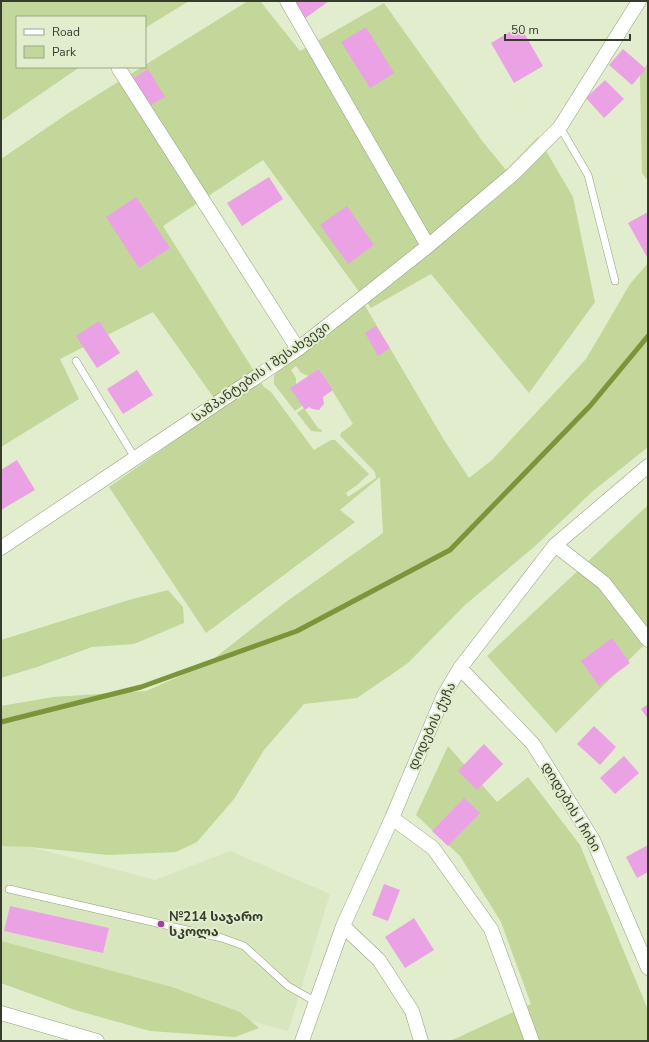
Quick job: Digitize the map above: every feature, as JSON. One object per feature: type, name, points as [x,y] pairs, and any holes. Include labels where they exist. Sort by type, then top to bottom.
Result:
[{"type":"street","points":[[287,1],[428,246]]},
{"type":"street","name":"სამპანტების I შესახვევი","points":[[1,548],[298,349],[428,246],[513,174],[560,127],[638,2]]},
{"type":"street","points":[[119,69],[298,349]]},
{"type":"street","name":"დიდების ქუჩა","points":[[302,1041],[342,926],[392,818],[444,695],[460,668],[555,545],[648,466]]},
{"type":"street","points":[[555,545],[604,583],[648,640]]},
{"type":"street","name":"დიდების I ჩიხი","points":[[460,668],[533,744],[593,840],[648,968]]},
{"type":"street","points":[[392,818],[433,848],[490,929],[532,1041]]},
{"type":"street","points":[[342,926],[379,960],[412,1011],[421,1041]]},
{"type":"street","points":[[1,1013],[96,1041]]},
{"type":"lane","points":[[560,127],[588,175],[615,281]]},
{"type":"lane","points":[[76,361],[135,458]]},
{"type":"lane","points":[[9,889],[222,938],[244,946],[288,986],[316,1002]]},
{"type":"shaded area","name":"№214 საჯარო სკოლა","points":[[1,839],[155,880],[230,851],[330,894],[288,1031],[1,954]]},
{"type":"green space","points":[[1,1],[189,1],[146,27],[146,16],[16,16],[16,68],[79,68],[1,121]]},
{"type":"green space","points":[[248,1],[260,1],[300,51],[384,3],[483,142],[506,170],[538,137],[573,197],[595,302],[529,393],[431,274],[371,308],[263,160],[163,226],[264,387],[271,392],[314,450],[331,440],[335,440],[369,474],[346,493],[348,497],[376,478],[375,472],[340,436],[341,433],[353,424],[319,369],[309,376],[301,373],[296,366],[291,370],[296,378],[296,385],[302,406],[295,411],[274,384],[274,375],[364,304],[444,440],[469,478],[492,460],[586,359],[630,284],[648,263],[648,447],[593,491],[534,547],[465,605],[408,663],[357,698],[304,704],[264,750],[234,799],[197,842],[176,852],[108,855],[30,847],[1,846],[1,706],[53,697],[146,691],[207,664],[286,602],[383,533],[380,477],[340,510],[355,522],[206,633],[109,487],[221,408],[153,312],[60,359],[79,399],[1,447],[1,159],[70,112],[140,68],[146,68],[146,64]]},
{"type":"green space","points":[[648,63],[648,181],[642,173],[640,75]]},
{"type":"green space","points":[[304,408],[322,432],[311,431],[297,413]]},
{"type":"green space","points":[[648,505],[648,641],[556,733],[487,656]]},
{"type":"green space","points":[[168,590],[183,607],[184,623],[134,644],[92,647],[1,678],[1,640],[129,600]]},
{"type":"green space","points":[[448,746],[497,802],[528,777],[580,845],[648,1010],[648,1041],[450,1041],[531,1004],[501,922],[460,856],[416,815]]},
{"type":"green space","points":[[1,941],[172,987],[240,1012],[259,1028],[235,1037],[150,1031],[75,1010],[1,983]]},
{"type":"building","points":[[292,1],[329,1],[304,19]]},
{"type":"building","points":[[520,26],[543,66],[514,83],[491,43]]},
{"type":"building","points":[[366,27],[394,73],[370,88],[341,42]]},
{"type":"building","points":[[623,49],[646,69],[632,85],[609,65]]},
{"type":"building","points":[[148,69],[165,97],[149,106],[132,79]]},
{"type":"building","points":[[605,80],[624,99],[604,118],[586,98]]},
{"type":"building","points":[[269,177],[283,199],[242,226],[227,203]]},
{"type":"building","points":[[136,197],[170,248],[139,268],[106,217]]},
{"type":"building","points":[[347,206],[374,245],[348,264],[320,225]]},
{"type":"building","points":[[648,212],[648,256],[647,257],[628,223]]},
{"type":"building","points":[[99,321],[120,353],[97,368],[76,336]]},
{"type":"building","points":[[376,326],[390,348],[378,356],[365,333]]},
{"type":"building","points":[[319,369],[333,390],[323,397],[324,404],[319,410],[309,407],[305,410],[290,388]]},
{"type":"building","points":[[137,370],[153,395],[123,414],[107,389]]},
{"type":"building","points":[[17,460],[35,490],[1,510],[1,470]]},
{"type":"building","points":[[612,638],[630,663],[599,686],[581,661]]},
{"type":"building","points":[[648,704],[648,719],[641,709]]},
{"type":"building","points":[[594,726],[616,747],[600,765],[577,744]]},
{"type":"building","points":[[484,744],[503,764],[477,790],[458,771]]},
{"type":"building","points":[[624,756],[639,773],[615,794],[600,778]]},
{"type":"building","points":[[464,798],[480,813],[448,846],[432,831]]},
{"type":"building","points":[[648,845],[648,872],[637,878],[626,857]]},
{"type":"building","points":[[384,884],[400,890],[388,921],[372,915]]},
{"type":"building","points":[[10,906],[109,928],[103,953],[4,931]]},
{"type":"building","points":[[414,918],[434,950],[405,968],[385,937]]},
{"type":"waterway","points":[[1,722],[141,687],[297,631],[450,550],[590,406],[648,336]]},
{"type":"place","name":"№214 საჯარო სკოლა","points":[[161,924]]}]
